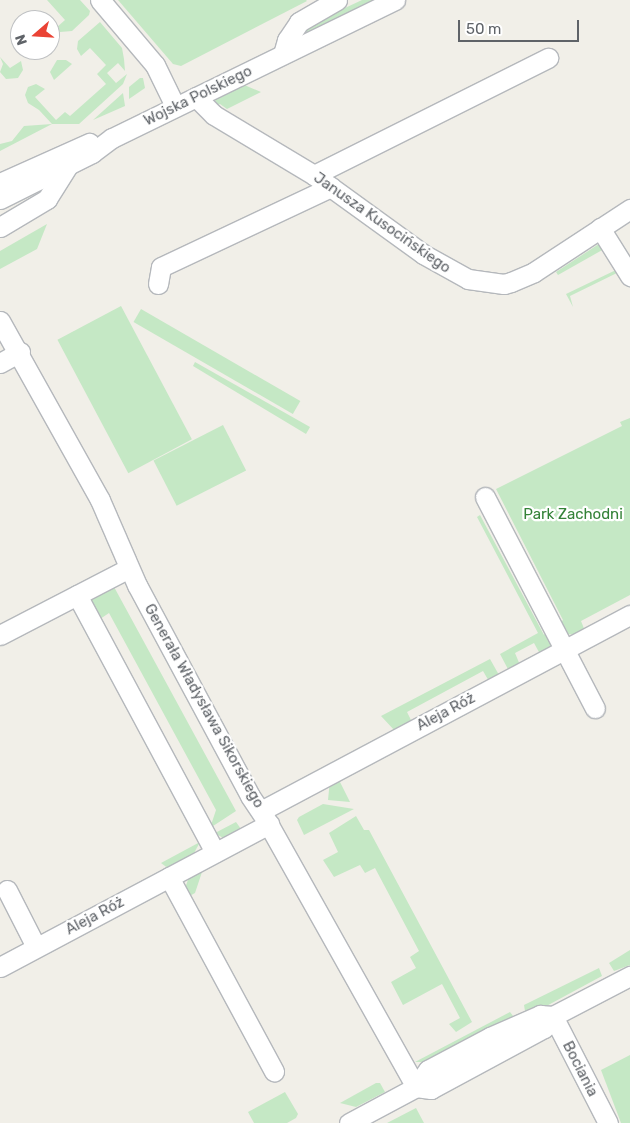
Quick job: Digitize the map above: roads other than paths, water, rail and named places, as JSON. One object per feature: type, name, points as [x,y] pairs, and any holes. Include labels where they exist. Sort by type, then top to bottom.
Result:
[{"type":"street","points":[[100,0],[155,65],[175,106]]},
{"type":"street","points":[[283,54],[287,40],[300,22],[337,0]]},
{"type":"street","name":"Wojska Polskiego","points":[[0,183],[60,154],[112,138],[395,0]]},
{"type":"street","points":[[314,175],[548,58]]},
{"type":"street","name":"Janusza Kusocińskiego","points":[[196,96],[214,115],[314,175],[430,258],[468,279],[483,283],[504,284],[534,272],[630,209]]},
{"type":"street","name":"Wojska Polskiego","points":[[0,198],[92,153],[112,138]]},
{"type":"street","points":[[0,226],[47,199],[69,164]]},
{"type":"street","points":[[158,284],[161,267],[331,187]]},
{"type":"street","points":[[600,228],[630,276]]},
{"type":"street","name":"Generała Władysława Sikorskiego","points":[[0,321],[20,352],[100,500],[129,568],[250,796],[265,818],[416,1088]]},
{"type":"street","points":[[0,364],[20,352]]},
{"type":"street","points":[[485,497],[596,708]]},
{"type":"street","points":[[0,635],[129,568]]},
{"type":"street","points":[[77,595],[215,852]]},
{"type":"street","name":"Aleja Róż","points":[[0,967],[215,852],[265,818],[630,615]]},
{"type":"street","points":[[169,877],[274,1071]]},
{"type":"street","points":[[7,890],[36,947]]},
{"type":"street","points":[[349,1123],[416,1088],[428,1070],[482,1041],[540,1015],[553,1016],[630,976]]},
{"type":"street","name":"Bociania","points":[[553,1016],[608,1123]]},
{"type":"park label","name":"Park Zachodni","points":[[573,515]]}]
